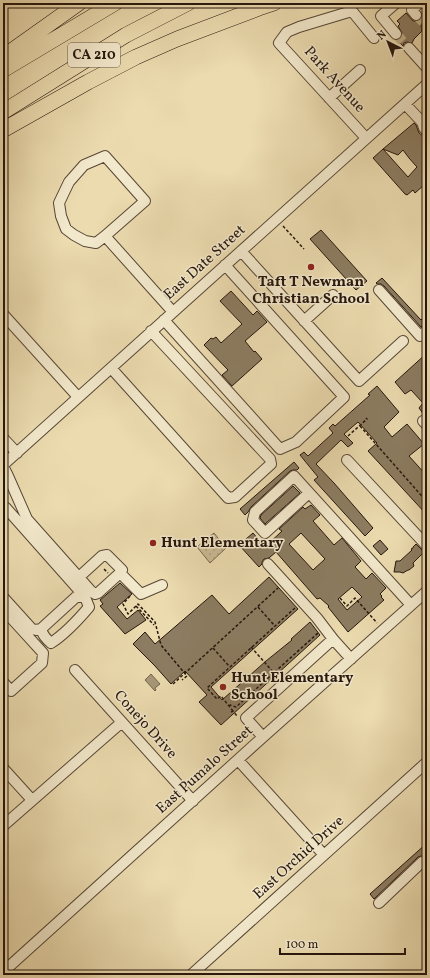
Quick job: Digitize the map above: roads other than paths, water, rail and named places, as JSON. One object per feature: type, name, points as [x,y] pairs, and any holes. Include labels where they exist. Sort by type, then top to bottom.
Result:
[{"type":"highway","points":[[3,57],[79,3]]},
{"type":"highway","name":"CA 210","points":[[3,70],[115,3]]},
{"type":"highway","name":"CA 210","points":[[3,112],[126,35],[188,3]]},
{"type":"highway","points":[[3,130],[136,57],[177,39],[274,3]]},
{"type":"street","points":[[396,3],[381,16],[396,34]]},
{"type":"street","name":"Park Avenue","points":[[366,138],[279,42],[287,32],[352,11],[374,38]]},
{"type":"street","points":[[409,48],[425,62]]},
{"type":"street","points":[[329,98],[360,70]]},
{"type":"street","name":"East Date Street","points":[[3,466],[366,138],[405,104],[425,90]]},
{"type":"street","points":[[405,104],[422,122],[427,131]]},
{"type":"street","points":[[105,156],[145,201],[105,236],[96,242],[85,242],[74,235],[66,229],[61,216],[59,203],[69,182],[84,165],[105,156]]},
{"type":"street","points":[[105,236],[173,312]]},
{"type":"street","points":[[241,250],[359,381],[402,341]]},
{"type":"street","points":[[164,320],[280,449],[296,442],[344,397],[225,265]]},
{"type":"street","points":[[379,290],[420,336],[427,330]]},
{"type":"street","points":[[304,321],[333,295]]},
{"type":"street","points":[[3,314],[78,397]]},
{"type":"street","points":[[111,368],[228,498],[234,497],[266,469],[271,464],[270,459],[152,331]]},
{"type":"street","points":[[3,438],[16,453]]},
{"type":"street","points":[[347,460],[427,546]]},
{"type":"street","points":[[3,466],[27,519],[91,591],[95,594],[98,592],[122,570],[108,555],[102,556],[79,577]]},
{"type":"street","points":[[309,493],[265,532],[253,520],[255,512],[294,476],[411,605]]},
{"type":"street","points":[[3,506],[85,597],[89,607],[58,639],[51,643],[46,640],[42,634],[3,597]]},
{"type":"street","points":[[268,564],[317,618],[351,659]]},
{"type":"street","points":[[120,573],[141,594],[162,586]]},
{"type":"street","name":"East Pumalo Street","points":[[3,972],[427,591]]},
{"type":"street","points":[[36,629],[76,597],[85,597]]},
{"type":"street","points":[[3,609],[43,653],[42,663],[11,691],[3,682]]},
{"type":"street","points":[[263,737],[246,718],[333,639]]},
{"type":"street","name":"Conejo Drive","points":[[75,670],[193,801]]},
{"type":"street","points":[[3,826],[122,722]]},
{"type":"street","points":[[238,760],[324,855]]},
{"type":"street","name":"East Orchid Drive","points":[[191,975],[427,762]]},
{"type":"street","points":[[3,768],[32,800]]},
{"type":"street","points":[[379,903],[422,862],[427,862]]},
{"type":"tunnel","points":[[423,10],[427,14]]},
{"type":"tunnel","points":[[416,15],[427,26]]},
{"type":"tunnel","points":[[396,34],[409,48]]},
{"type":"place","name":"Taft T Newman Christian School","points":[[311,267]]},
{"type":"place","name":"Hunt Elementary","points":[[153,543]]},
{"type":"place","name":"Hunt Elementary School","points":[[223,687]]}]
